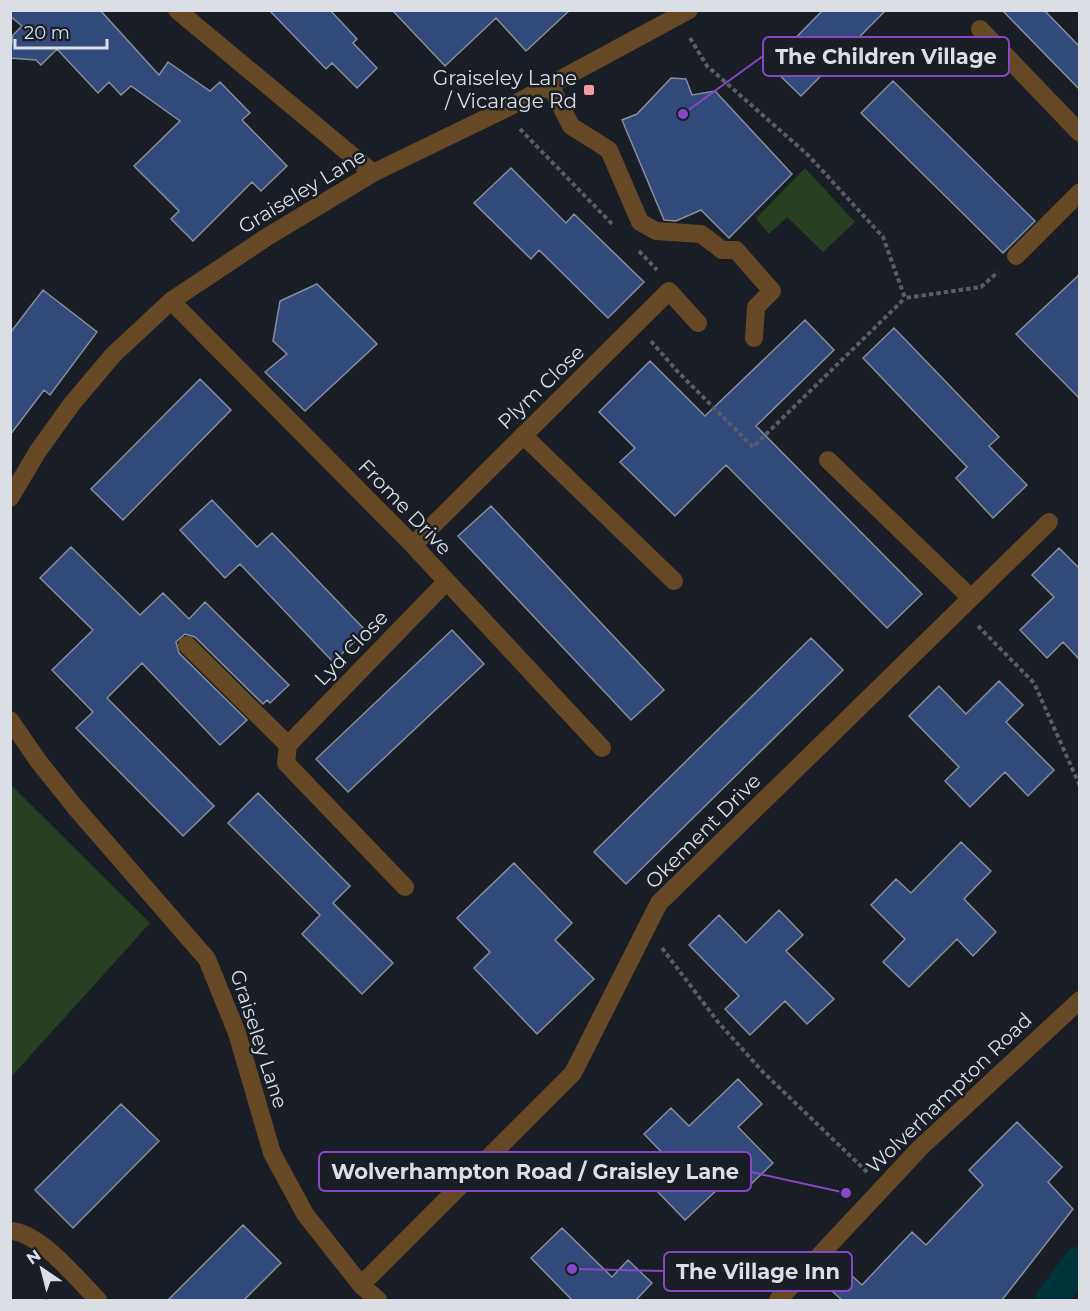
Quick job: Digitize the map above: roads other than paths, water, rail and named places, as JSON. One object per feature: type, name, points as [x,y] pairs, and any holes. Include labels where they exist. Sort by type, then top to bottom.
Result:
[{"type":"street","points":[[177,10],[373,174]]},
{"type":"street","name":"Graiseley Lane","points":[[10,498],[38,451],[71,405],[113,355],[171,302],[267,237],[373,174],[513,105],[684,13]]},
{"type":"street","points":[[980,29],[1080,133]]},
{"type":"street","points":[[550,85],[571,126],[609,150],[640,222],[656,231],[701,234],[722,250],[736,250],[772,291],[756,307],[754,338]]},
{"type":"street","points":[[1016,256],[1080,192]]},
{"type":"street","name":"Plym Close","points":[[413,545],[669,291],[698,323]]},
{"type":"street","name":"Frome Drive","points":[[171,302],[413,545],[602,748]]},
{"type":"street","points":[[523,435],[674,581]]},
{"type":"street","points":[[828,460],[966,603]]},
{"type":"street","name":"Okement Drive","points":[[361,1285],[573,1073],[659,903],[1049,522]]},
{"type":"street","name":"Lyd Close","points":[[288,745],[446,582]]},
{"type":"street","points":[[187,645],[288,745],[286,763],[405,887]]},
{"type":"street","name":"Graiseley Lane","points":[[10,720],[39,762],[75,807],[207,959],[237,1033],[272,1153],[305,1214],[361,1285],[378,1300]]},
{"type":"street","name":"Wolverhampton Road","points":[[778,1300],[920,1148],[1080,1000]]},
{"type":"street","points":[[10,1231],[31,1236],[98,1300]]},
{"type":"waterway","points":[[1051,1300],[1080,1262]]},
{"type":"place","name":"Graiseley Lane / Vicarage Rd","points":[[589,90]]},
{"type":"place","name":"The Children Village","points":[[683,114]]},
{"type":"place","name":"Wolverhampton Road / Graisley Lane","points":[[846,1193]]},
{"type":"place","name":"The Village Inn","points":[[572,1269]]}]
